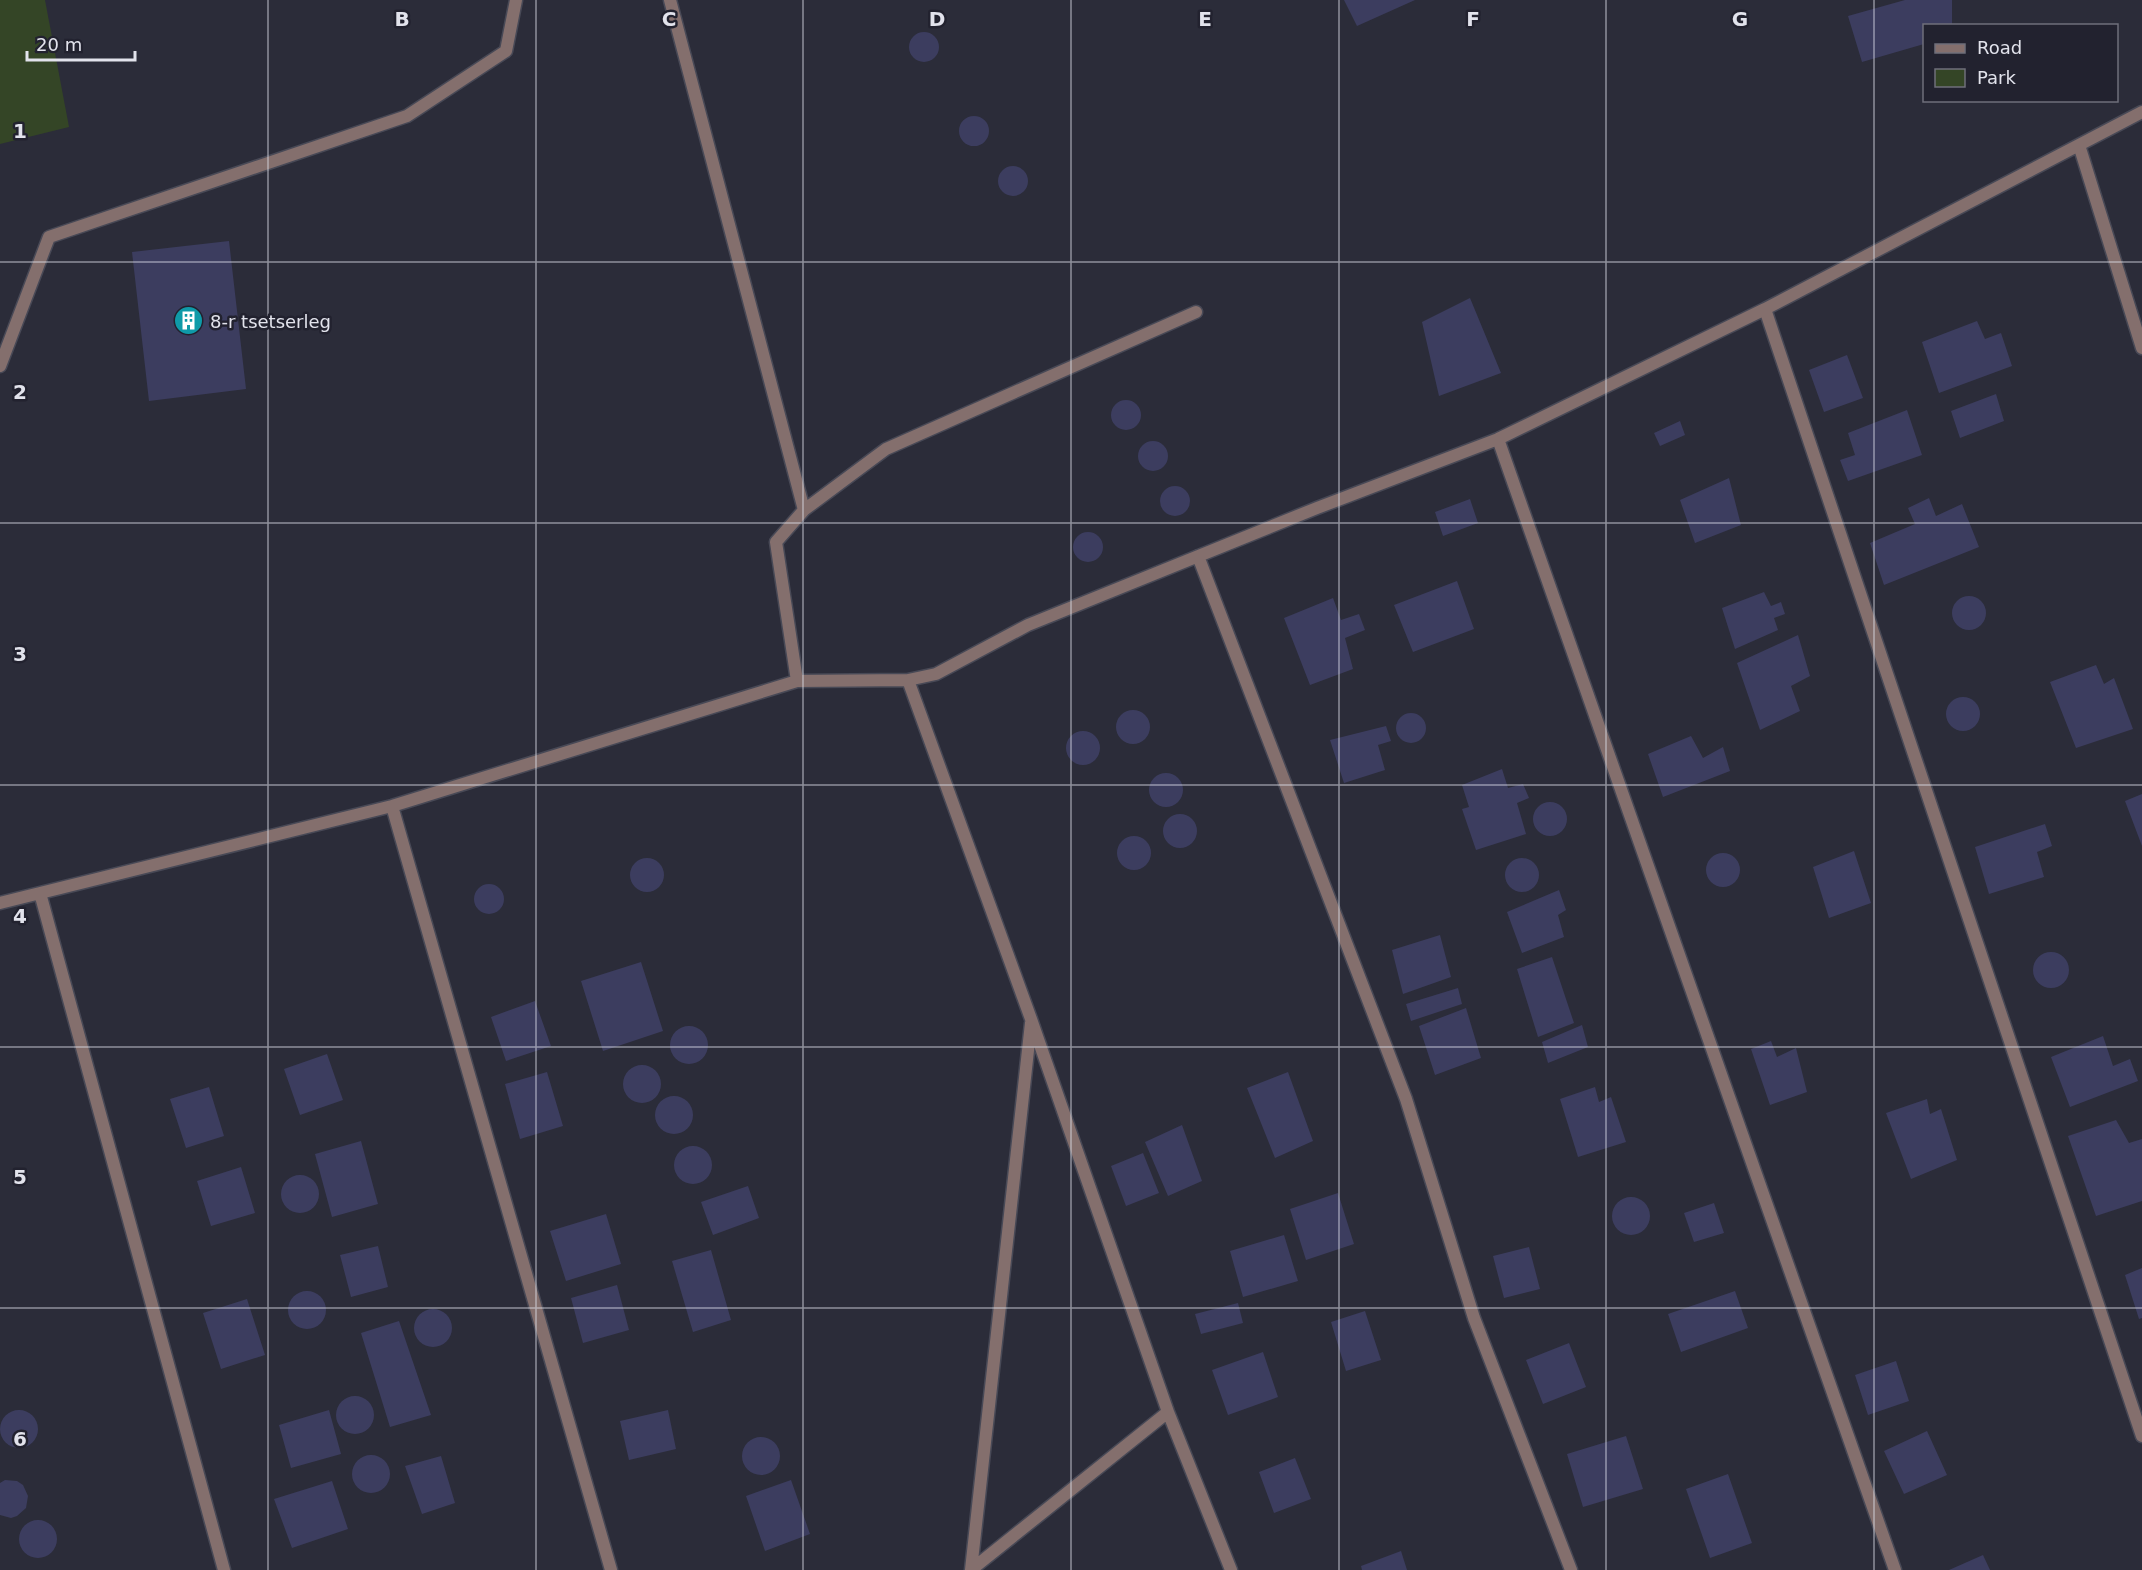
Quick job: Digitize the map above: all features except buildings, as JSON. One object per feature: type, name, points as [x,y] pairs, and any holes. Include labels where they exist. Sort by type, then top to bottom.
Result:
[{"type":"street","points":[[0,366],[49,237],[407,116],[506,51],[516,0]]},
{"type":"street","points":[[670,0],[804,510]]},
{"type":"street","points":[[0,903],[392,806],[797,681],[908,681],[936,674],[1028,626],[1317,508],[1498,439],[1764,309],[2142,112]]},
{"type":"street","points":[[2079,145],[2142,348]]},
{"type":"street","points":[[1764,309],[2142,1436]]},
{"type":"street","points":[[797,681],[776,542],[804,510],[886,449],[1196,312]]},
{"type":"street","points":[[1498,439],[1895,1570]]},
{"type":"street","points":[[1198,556],[1406,1099],[1474,1318],[1571,1570]]},
{"type":"street","points":[[908,681],[1031,1018],[1168,1412],[1231,1570]]},
{"type":"street","points":[[392,806],[611,1570]]},
{"type":"street","points":[[40,893],[224,1570]]},
{"type":"street","points":[[971,1570],[1031,1018]]},
{"type":"street","points":[[971,1570],[1168,1412]]},
{"type":"green space","points":[[0,0],[45,0],[69,127],[0,144]]},
{"type":"place","name":"8-r tsetserleg","points":[[189,321]]}]
